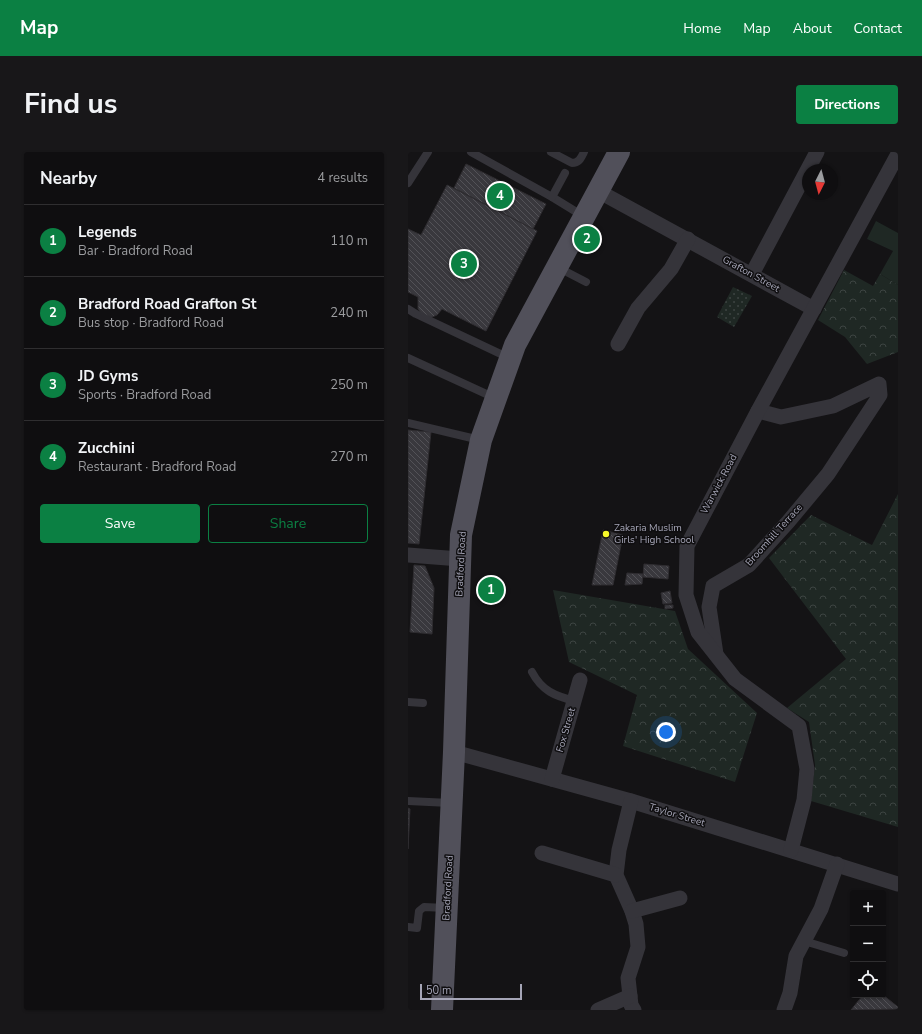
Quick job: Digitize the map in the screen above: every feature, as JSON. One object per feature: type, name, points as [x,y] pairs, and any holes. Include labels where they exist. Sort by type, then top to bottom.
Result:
[{"type":"main road","name":"Bradford Road","points":[[442,1010],[454,752],[461,535],[481,440],[509,359],[515,345],[619,152]]},
{"type":"street","points":[[752,274],[817,152]]},
{"type":"street","name":"Warwick Road","points":[[791,850],[804,800],[807,769],[800,726],[735,679],[716,657],[698,632],[686,595],[687,546],[758,411],[898,154]]},
{"type":"street","name":"Grafton Street","points":[[598,191],[814,309]]},
{"type":"street","points":[[618,344],[638,308],[671,269],[688,239]]},
{"type":"street","name":"Broomhill Terrace","points":[[716,657],[709,607],[713,586],[749,565],[828,474],[880,395],[879,384],[833,406],[781,417],[758,411]]},
{"type":"street","points":[[408,554],[460,559]]},
{"type":"street","name":"Fox Street","points":[[552,779],[580,680]]},
{"type":"street","name":"Taylor Street","points":[[454,752],[631,801],[898,884]]},
{"type":"street","points":[[598,1010],[632,1003],[628,978],[638,946],[636,924],[632,911],[616,875],[619,850],[631,801]]},
{"type":"street","points":[[542,853],[616,875]]},
{"type":"street","points":[[784,1010],[790,993],[796,956],[821,909],[837,864]]},
{"type":"street","points":[[632,911],[680,898]]},
{"type":"lane","points":[[408,184],[428,152]]},
{"type":"lane","points":[[471,152],[552,197],[584,217]]},
{"type":"lane","points":[[551,152],[572,164],[581,160],[584,152]]},
{"type":"lane","points":[[552,197],[565,173]]},
{"type":"lane","points":[[557,267],[586,282]]},
{"type":"lane","points":[[408,309],[509,359]]},
{"type":"lane","points":[[408,358],[496,398]]},
{"type":"lane","points":[[408,423],[481,440]]},
{"type":"lane","points":[[532,672],[538,683],[545,690],[574,701]]},
{"type":"lane","points":[[408,702],[423,703]]},
{"type":"lane","points":[[408,801],[451,803]]},
{"type":"lane","points":[[408,927],[417,928],[419,911],[424,907],[447,908]]},
{"type":"lane","points":[[804,941],[844,953]]},
{"type":"green space","points":[[876,221],[898,233],[898,285],[880,274],[893,251],[867,239]]},
{"type":"green space","points":[[844,270],[873,286],[880,274],[898,285],[898,352],[867,364],[845,337],[818,320]]},
{"type":"green space","points":[[733,287],[752,296],[734,327],[717,317]]},
{"type":"green space","points":[[898,494],[898,827],[811,801],[815,765],[809,722],[787,708],[846,659],[769,558],[811,515],[872,545]]},
{"type":"green space","points":[[553,590],[675,611],[688,649],[757,713],[735,782],[623,746],[637,695],[569,662]]},
{"type":"building","points":[[466,164],[546,204],[533,229],[454,188]]},
{"type":"building","points":[[447,185],[537,231],[486,331],[442,309],[437,315],[430,318],[423,316],[418,309],[418,297],[408,292],[408,229],[421,235]]},
{"type":"building","points":[[408,430],[431,432],[419,544],[408,543]]},
{"type":"building","points":[[603,530],[623,535],[613,585],[592,585]]},
{"type":"building","points":[[644,564],[669,566],[668,579],[643,577]]},
{"type":"building","points":[[414,565],[425,566],[434,588],[432,634],[410,632]]},
{"type":"building","points":[[627,573],[643,574],[642,584],[625,585]]},
{"type":"building","points":[[670,591],[672,603],[663,604],[661,593]]},
{"type":"building","points":[[665,605],[673,605],[673,608],[665,609]]},
{"type":"building","points":[[408,808],[410,809],[408,849]]},
{"type":"building","points":[[886,997],[898,1007],[898,1009],[851,1010],[861,998]]},
{"type":"place","name":"Zucchini","points":[[500,196]]},
{"type":"place","name":"Bradford Road Grafton St","points":[[587,239]]},
{"type":"place","name":"JD Gyms","points":[[464,264]]},
{"type":"place","name":"Zakaria Muslim Girls' High School","points":[[606,534]]},
{"type":"place","name":"Legends","points":[[491,590]]}]
